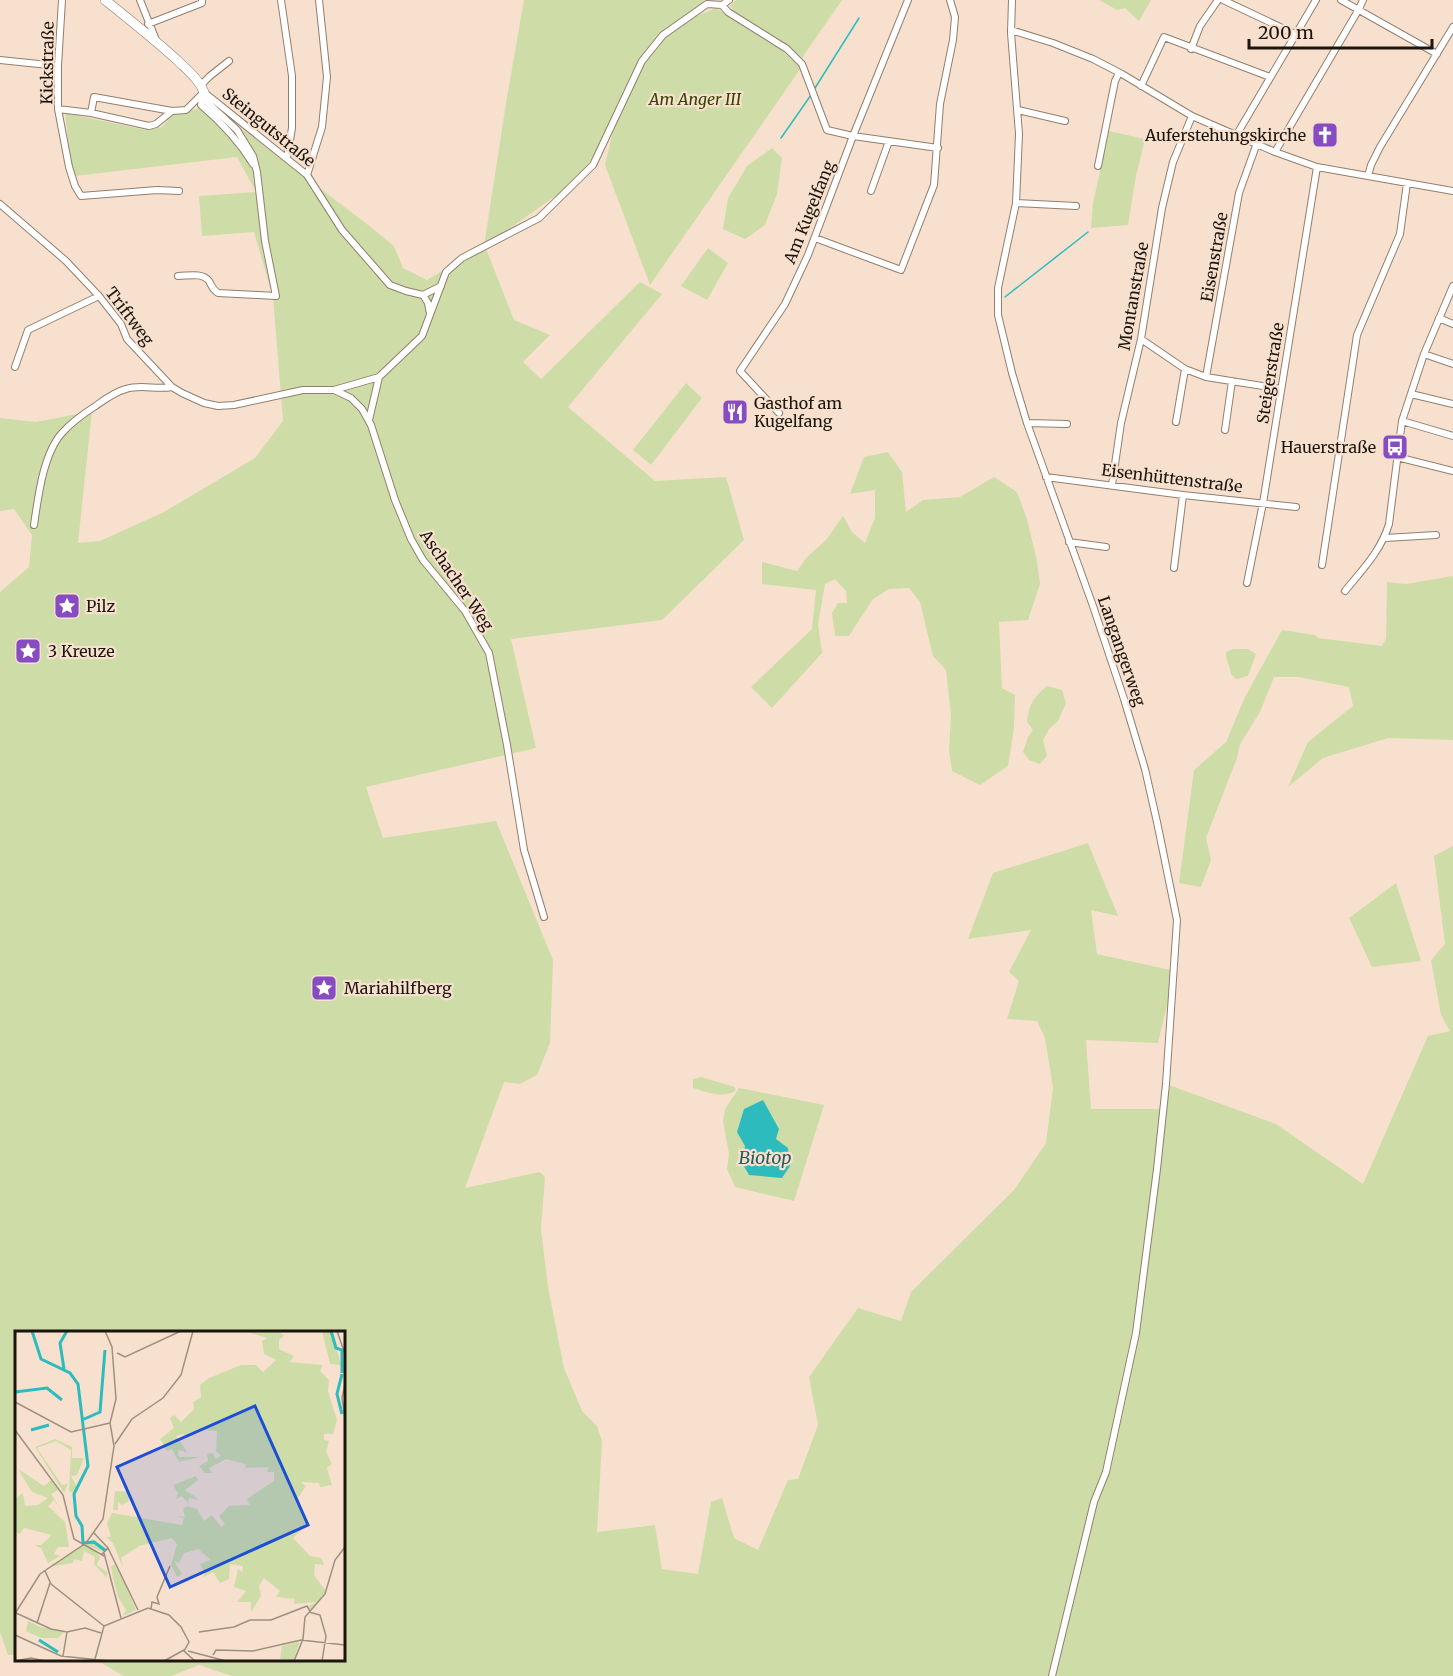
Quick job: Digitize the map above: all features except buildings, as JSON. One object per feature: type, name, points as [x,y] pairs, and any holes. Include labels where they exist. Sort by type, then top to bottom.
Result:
[{"type":"street","name":"Kickstraße","points":[[62,0],[58,109],[69,167],[81,196],[158,190],[179,191]]},
{"type":"street","name":"Steingutstraße","points":[[105,0],[156,40],[203,88],[308,176],[342,230],[390,285],[423,295]]},
{"type":"street","name":"Steingutstraße","points":[[140,0],[156,40]]},
{"type":"street","points":[[148,24],[202,3],[202,0]]},
{"type":"street","points":[[281,0],[292,76],[292,128],[286,158]]},
{"type":"street","points":[[308,176],[322,127],[327,77],[318,0]]},
{"type":"street","points":[[334,390],[378,377],[423,336],[446,272],[462,258],[539,218],[594,165],[642,61],[663,35],[707,4],[722,5],[729,0]]},
{"type":"street","name":"Am Kugelfang","points":[[779,413],[740,371],[785,304],[815,238],[908,0]]},
{"type":"street","points":[[815,238],[901,270],[934,185],[940,104],[953,40],[955,18],[950,0]]},
{"type":"street","name":"Langangerweg","points":[[1012,0],[1011,30],[1019,134],[1016,203],[998,288],[998,315],[1027,423],[1121,688],[1145,769],[1176,920],[1167,1074],[1136,1333],[1106,1473],[1094,1502],[1052,1676]]},
{"type":"street","points":[[1191,49],[1200,26],[1220,0],[1296,34]]},
{"type":"street","points":[[1237,134],[1316,0]]},
{"type":"street","points":[[1341,0],[1437,54]]},
{"type":"street","points":[[1275,152],[1363,0]]},
{"type":"street","points":[[722,5],[728,12],[787,49],[802,64],[827,130],[938,148]]},
{"type":"street","points":[[1368,176],[1380,147],[1453,27]]},
{"type":"street","points":[[1011,30],[1068,49],[1119,73],[1192,116],[1275,152],[1317,167],[1453,191]]},
{"type":"street","points":[[1141,86],[1164,37],[1270,77]]},
{"type":"street","points":[[0,60],[58,66]]},
{"type":"street","name":"Steingutstraße","points":[[58,109],[91,113],[149,126],[156,124],[172,111],[186,110],[210,76],[229,61]]},
{"type":"street","points":[[1098,166],[1115,81],[1119,73]]},
{"type":"street","name":"Steingutstraße","points":[[178,276],[201,275],[207,278],[218,293],[276,296],[265,241],[253,156],[237,130],[207,102],[203,88]]},
{"type":"street","points":[[91,113],[94,97],[172,111]]},
{"type":"street","points":[[1018,110],[1065,121]]},
{"type":"street","name":"Montanstraße","points":[[1112,485],[1121,423],[1141,339],[1162,208],[1173,162],[1192,116]]},
{"type":"street","points":[[871,191],[890,141]]},
{"type":"street","name":"Eisenstraße","points":[[1206,376],[1239,193],[1257,143]]},
{"type":"street","name":"Steigerstraße","points":[[1247,583],[1263,502],[1317,167]]},
{"type":"street","points":[[1322,566],[1358,335],[1400,234],[1407,183]]},
{"type":"street","points":[[1016,203],[1076,206]]},
{"type":"street","name":"Triftweg","points":[[0,204],[66,261],[99,296],[121,324],[127,339],[172,387],[204,403],[218,406],[234,405],[303,390],[334,390]]},
{"type":"street","points":[[430,316],[428,303],[423,295],[441,286]]},
{"type":"street","points":[[1345,591],[1376,553],[1385,538],[1389,524],[1402,421],[1424,354],[1453,286]]},
{"type":"street","points":[[15,367],[28,330],[99,296]]},
{"type":"street","points":[[1439,318],[1453,324]]},
{"type":"street","points":[[1141,339],[1185,369],[1206,376],[1281,389]]},
{"type":"street","points":[[1424,354],[1453,364]]},
{"type":"street","points":[[1176,422],[1185,369]]},
{"type":"street","points":[[369,420],[378,377]]},
{"type":"street","points":[[1225,430],[1233,381]]},
{"type":"street","points":[[34,525],[48,458],[61,434],[83,414],[125,389],[142,386],[162,389],[172,387]]},
{"type":"street","name":"Aschacher Weg","points":[[334,390],[351,398],[369,420],[395,500],[411,539],[423,560],[465,611],[489,652],[524,850],[544,917]]},
{"type":"street","points":[[1411,394],[1453,404]]},
{"type":"street","points":[[1402,421],[1453,436]]},
{"type":"street","points":[[1027,423],[1066,424]]},
{"type":"street","points":[[1397,457],[1453,471]]},
{"type":"street","name":"Eisenhüttenstraße","points":[[1046,477],[1296,507]]},
{"type":"street","points":[[1174,568],[1183,495]]},
{"type":"street","points":[[1385,538],[1436,535]]},
{"type":"street","points":[[1069,542],[1106,547]]},
{"type":"green space","name":"Am Anger III","points":[[524,0],[704,0],[692,18],[716,8],[767,37],[801,68],[650,285],[605,165],[614,127],[575,182],[485,246],[514,320],[550,335],[523,362],[541,379],[640,282],[662,294],[568,407],[655,481],[726,477],[744,540],[662,620],[511,639],[536,748],[366,787],[383,838],[496,821],[553,960],[550,1043],[537,1075],[520,1084],[504,1082],[465,1188],[540,1172],[545,1177],[541,1229],[548,1287],[564,1368],[582,1411],[597,1426],[602,1441],[597,1532],[655,1525],[662,1569],[698,1574],[711,1502],[722,1498],[734,1538],[758,1550],[788,1480],[798,1479],[818,1425],[809,1377],[858,1308],[901,1321],[911,1292],[1014,1190],[1046,1143],[1053,1088],[1045,1038],[1037,1021],[1007,1019],[1019,981],[1009,972],[1031,930],[968,939],[993,873],[1088,843],[1118,916],[1091,910],[1097,954],[1175,971],[1158,1043],[1086,1040],[1091,1109],[1162,1109],[1166,1084],[1276,1124],[1363,1184],[1428,1036],[1450,1031],[1441,1015],[1431,960],[1445,944],[1434,856],[1453,846],[1453,1676],[232,1676],[199,1665],[171,1676],[124,1676],[98,1661],[345,1661],[345,1331],[15,1331],[15,1655],[8,1655],[0,1632],[0,592],[29,567],[32,535],[14,509],[0,511],[0,418],[36,422],[92,411],[78,543],[100,541],[164,512],[255,458],[283,421],[273,297],[254,232],[202,236],[199,196],[256,192],[237,157],[75,176],[65,113],[146,130],[162,127],[172,115],[211,105],[394,246],[403,268],[427,280],[484,246]]},
{"type":"green space","points":[[736,0],[842,0],[802,58],[735,12],[730,6]]},
{"type":"green space","points":[[1099,0],[1151,0],[1139,21],[1125,8],[1117,10]]},
{"type":"green space","points":[[1109,131],[1145,139],[1128,225],[1091,228],[1093,203]]},
{"type":"green space","points":[[772,148],[782,158],[777,194],[765,225],[745,239],[723,229],[728,198],[747,166]]},
{"type":"green space","points":[[708,248],[728,263],[707,300],[681,286]]},
{"type":"green space","points":[[686,383],[702,398],[651,465],[633,450]]},
{"type":"green space","points":[[888,452],[902,472],[906,512],[923,500],[960,497],[994,477],[1017,492],[1027,519],[1040,584],[1028,620],[999,622],[1002,688],[1015,695],[1014,728],[1008,766],[980,785],[952,771],[949,750],[951,716],[946,670],[933,656],[920,602],[909,588],[889,589],[873,599],[849,636],[835,636],[832,613],[838,603],[847,603],[846,591],[835,579],[825,584],[818,624],[822,653],[772,708],[751,687],[812,629],[816,590],[762,584],[762,562],[797,571],[806,558],[826,540],[843,516],[852,532],[865,543],[875,518],[875,490],[850,494],[864,457]]},
{"type":"green space","points":[[1453,576],[1453,740],[1388,738],[1323,758],[1288,787],[1308,742],[1353,706],[1349,687],[1299,677],[1274,677],[1260,712],[1240,744],[1237,758],[1206,838],[1211,860],[1201,887],[1179,883],[1194,770],[1226,742],[1245,697],[1282,630],[1315,635],[1318,638],[1382,646],[1386,638],[1387,582],[1406,584]]},
{"type":"green space","points":[[1233,649],[1248,649],[1256,654],[1248,676],[1236,679],[1231,674],[1226,652]]},
{"type":"green space","points":[[1047,686],[1062,690],[1066,703],[1058,721],[1049,729],[1043,740],[1047,756],[1040,764],[1029,760],[1023,752],[1033,730],[1027,722],[1029,710],[1035,698]]},
{"type":"green space","points":[[1396,883],[1421,961],[1372,967],[1349,918]]},
{"type":"green space","points":[[701,1077],[735,1087],[735,1091],[720,1095],[693,1088],[693,1079]]},
{"type":"green space","points":[[739,1088],[824,1105],[794,1201],[735,1187],[727,1169],[729,1154],[723,1121],[725,1109]]},
{"type":"water","name":"Biotop","points":[[763,1100],[779,1129],[776,1139],[788,1148],[790,1166],[782,1178],[749,1175],[742,1163],[745,1146],[737,1132],[744,1109]]},
{"type":"waterway","points":[[815,88],[859,18]]},
{"type":"waterway","points":[[781,138],[811,95]]},
{"type":"waterway","points":[[1005,297],[1088,232]]},
{"type":"place","name":"Auferstehungskirche","points":[[1325,135]]},
{"type":"place","name":"Gasthof am Kugelfang","points":[[735,412]]},
{"type":"place","name":"Hauerstraße","points":[[1395,447]]},
{"type":"place","name":"Pilz","points":[[67,606]]},
{"type":"place","name":"3 Kreuze","points":[[28,651]]},
{"type":"place","name":"Mariahilfberg","points":[[324,988]]}]
